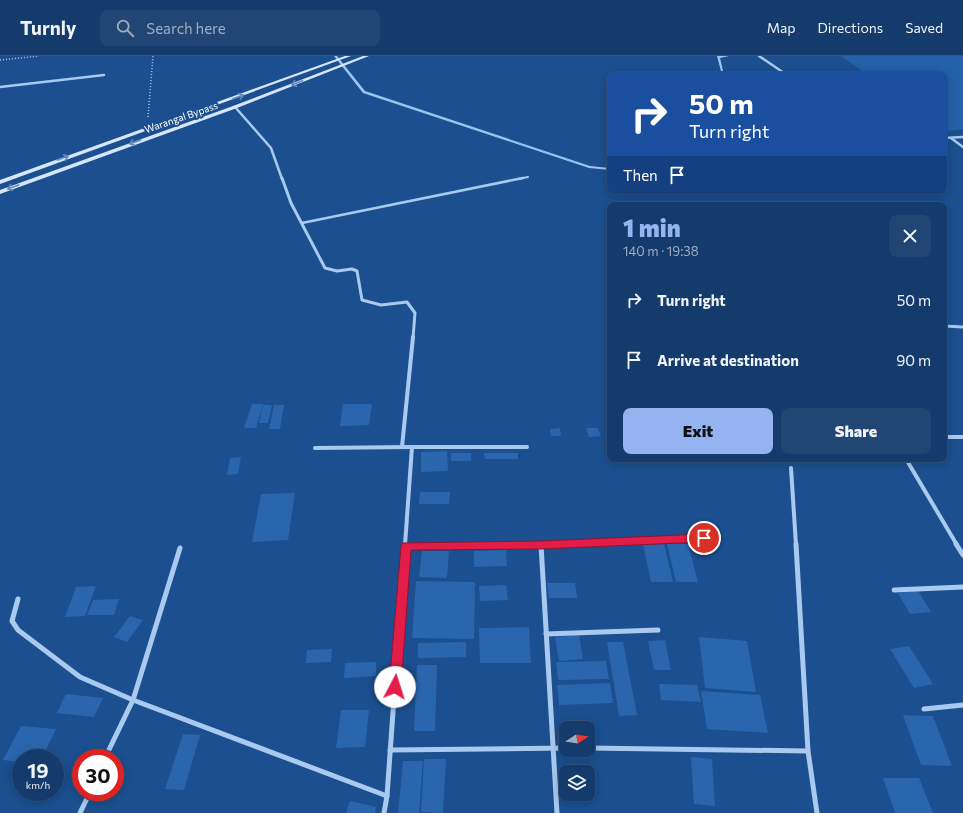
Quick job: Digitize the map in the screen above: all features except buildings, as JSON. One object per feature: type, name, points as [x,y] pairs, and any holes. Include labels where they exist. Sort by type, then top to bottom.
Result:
[{"type":"main road","name":"Warangal Bypass","points":[[0,182],[147,128],[228,101],[349,56]]},
{"type":"main road","name":"Warangal Bypass","points":[[0,192],[235,107],[367,56]]},
{"type":"street","points":[[759,56],[783,72]]},
{"type":"street","points":[[0,87],[104,75]]},
{"type":"street","points":[[235,107],[271,148],[291,203],[325,268],[337,271],[352,268],[357,271],[362,300],[381,305],[407,302],[415,313],[402,447]]},
{"type":"street","points":[[947,138],[963,137]]},
{"type":"street","points":[[951,138],[963,147]]},
{"type":"street","points":[[947,326],[963,327]]},
{"type":"street","points":[[947,437],[963,437]]},
{"type":"street","points":[[384,813],[387,796],[412,447]]},
{"type":"street","points":[[316,448],[527,447]]},
{"type":"street","points":[[908,462],[963,555]]},
{"type":"street","points":[[791,468],[808,750],[818,813]]},
{"type":"street","points":[[406,546],[541,545],[704,538]]},
{"type":"street","points":[[541,545],[557,813]]},
{"type":"street","points":[[109,749],[133,700],[180,548]]},
{"type":"street","points":[[894,590],[963,587]]},
{"type":"street","points":[[18,599],[12,621],[18,630],[80,677],[133,700],[387,796]]},
{"type":"street","points":[[546,634],[658,630]]},
{"type":"street","points":[[924,709],[963,704]]},
{"type":"street","points":[[390,750],[559,747]]},
{"type":"street","points":[[595,748],[808,750]]},
{"type":"street","points":[[80,813],[86,801]]},
{"type":"lane","points":[[302,223],[528,177]]},
{"type":"path","points":[[0,60],[39,56]]},
{"type":"path","points":[[147,128],[153,56]]},
{"type":"shaded area","points":[[841,56],[963,56],[963,129],[949,131],[947,129],[947,72],[864,72]]},
{"type":"waterway","points":[[335,56],[364,92],[590,167],[607,169]]},
{"type":"waterway","points":[[722,72],[718,57],[728,56]]},
{"type":"route","points":[[395,687],[406,546],[541,545],[704,538]]}]
